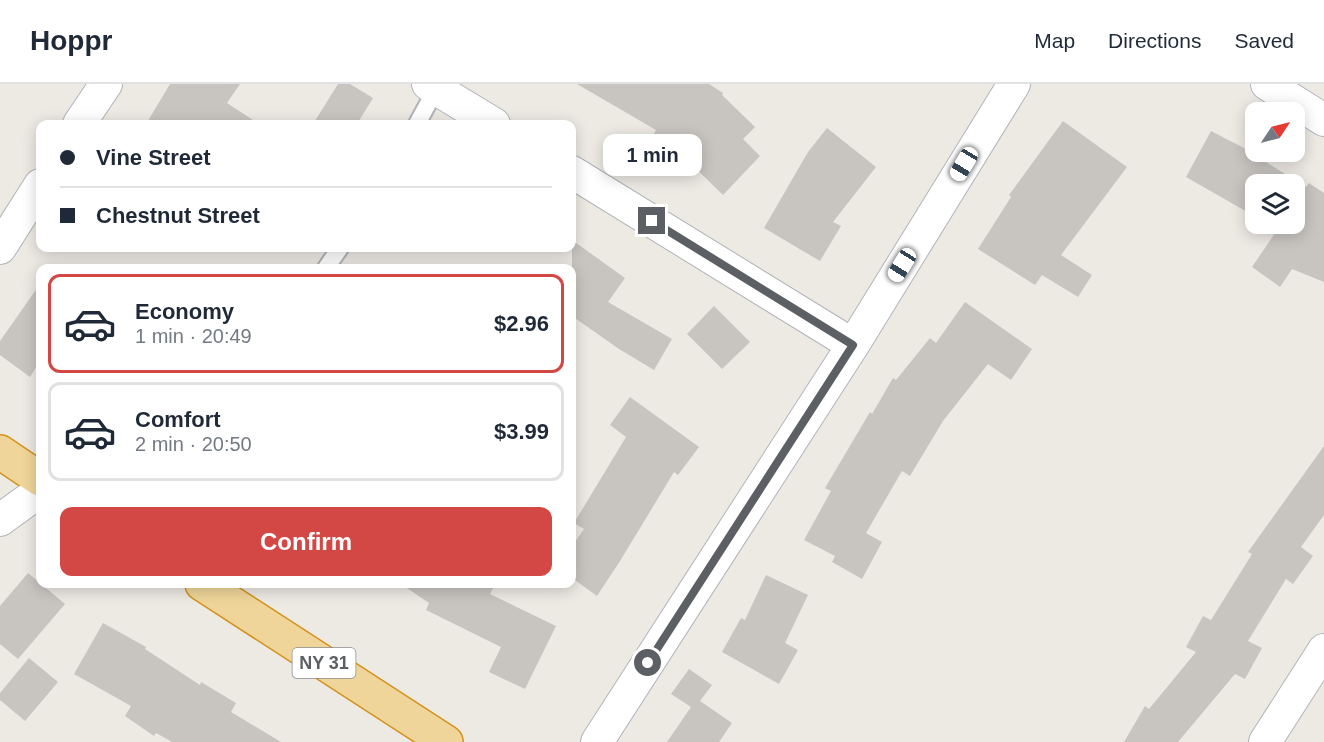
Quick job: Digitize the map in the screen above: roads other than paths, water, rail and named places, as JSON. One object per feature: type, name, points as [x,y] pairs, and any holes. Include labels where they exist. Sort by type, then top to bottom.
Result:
[{"type":"highway","points":[[0,452],[36,475]]},
{"type":"highway","name":"NY 31","points":[[208,588],[446,742]]},
{"type":"street","points":[[83,120],[106,84]]},
{"type":"street","points":[[597,742],[853,345],[1014,84]]},
{"type":"street","points":[[1267,84],[1324,120]]},
{"type":"street","points":[[432,86],[487,120]]},
{"type":"street","points":[[576,174],[853,345]]},
{"type":"street","points":[[0,248],[36,191]]},
{"type":"street","points":[[0,520],[36,494]]},
{"type":"street","points":[[1265,742],[1324,650]]},
{"type":"lane","points":[[419,120],[432,86]]}]
